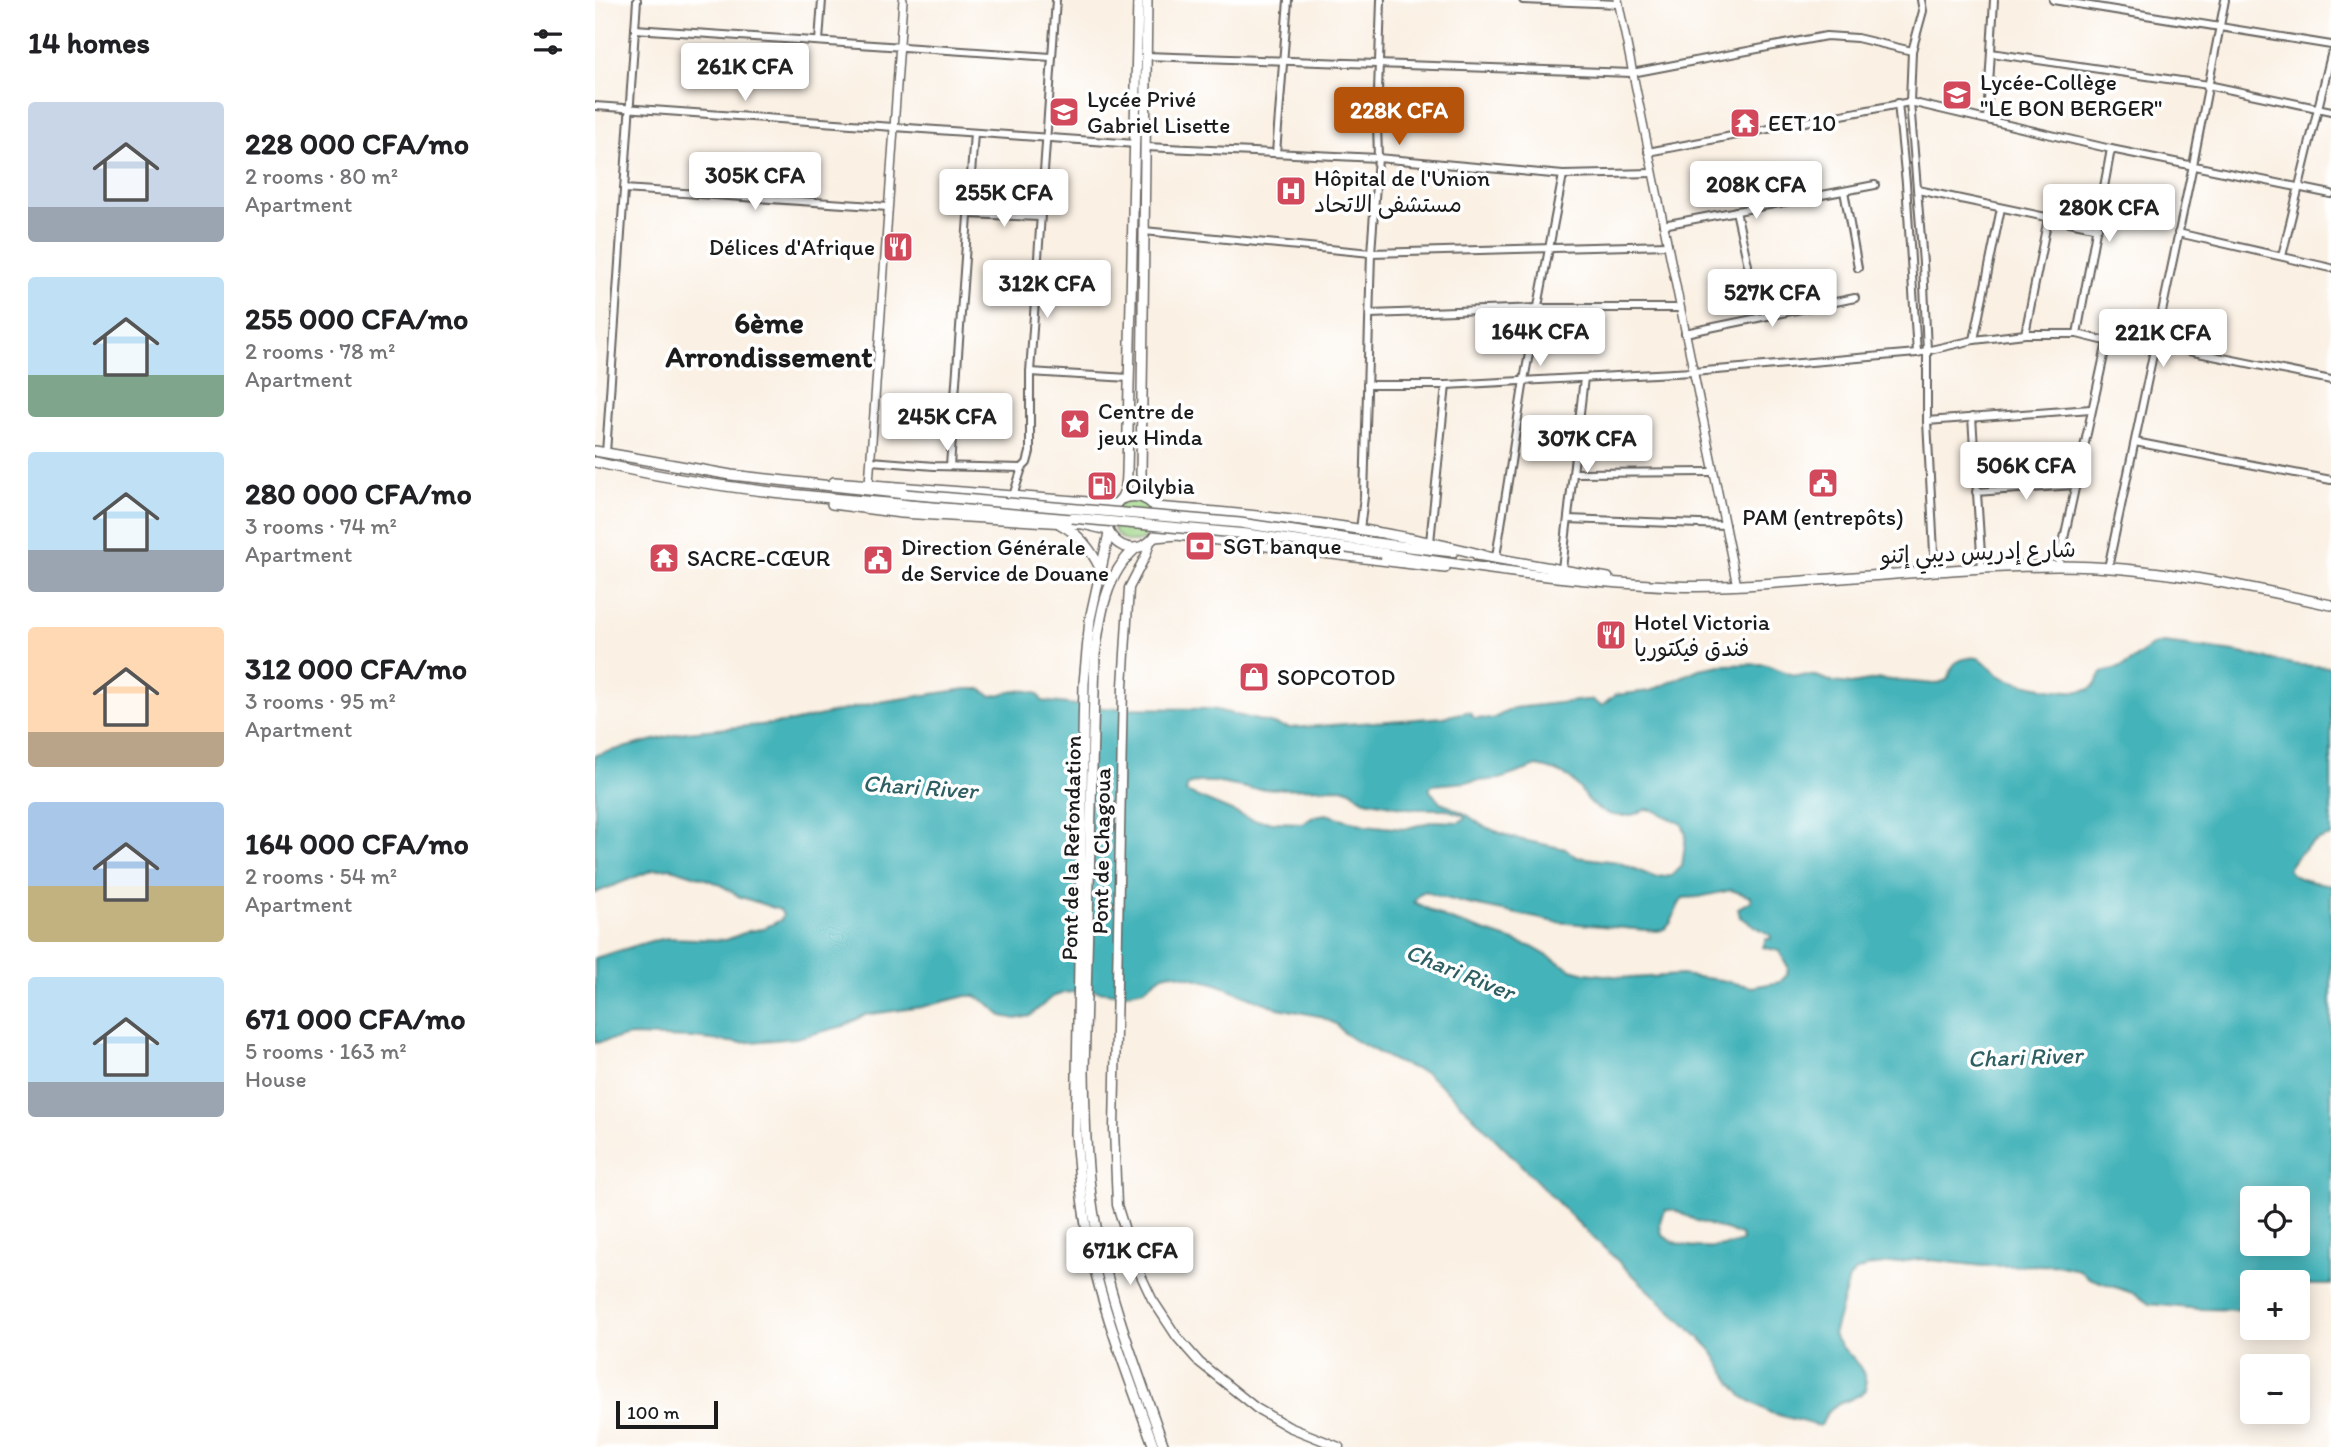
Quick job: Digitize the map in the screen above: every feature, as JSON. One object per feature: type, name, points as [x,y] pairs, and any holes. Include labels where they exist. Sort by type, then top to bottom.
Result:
[{"type":"main road","points":[[1138,0],[1144,231],[1141,474],[1145,499]]},
{"type":"main road","points":[[1089,683],[1090,619],[1109,532],[1107,517],[1125,489],[1127,472],[1147,0]]},
{"type":"main road","points":[[595,451],[731,475],[905,499],[1382,548]]},
{"type":"main road","points":[[595,462],[814,501],[901,513],[1083,524],[1109,532],[1120,545],[1136,548]]},
{"type":"main road","points":[[801,484],[869,484],[1013,496],[1117,501],[1137,496],[1155,507],[1160,522],[1152,540]]},
{"type":"main road","points":[[789,495],[905,499]]},
{"type":"main road","points":[[1155,507],[1274,517],[1430,542],[1483,555]]},
{"type":"main road","points":[[1059,523],[1087,545],[1100,568]]},
{"type":"main road","points":[[1089,683],[1105,598],[1115,572],[1136,548],[1152,540],[1177,535],[1452,569],[1481,568]]},
{"type":"main road","name":"Pont de Chagoua","points":[[1152,540],[1129,588],[1123,686],[1114,1129],[1117,1205],[1136,1265],[1152,1298],[1177,1337],[1199,1363],[1256,1408],[1289,1427],[1339,1447]]},
{"type":"main road","name":"شارع إدريس ديبي إتنو","points":[[1382,548],[1481,568],[1583,581],[1672,586],[1737,586],[1982,569],[2058,566],[2108,568],[2182,575],[2331,605]]},
{"type":"main road","name":"شارع إدريس ديبي إتنو","points":[[1382,548],[1483,555],[1623,582]]},
{"type":"main road","name":"Pont de la Refondation","points":[[1082,1013],[1089,683]]},
{"type":"main road","points":[[1082,1013],[1076,1133],[1088,1238],[1106,1310],[1154,1447]]},
{"type":"main road","points":[[1082,1013],[1085,1133],[1097,1234],[1117,1307],[1164,1447]]},
{"type":"street","points":[[606,453],[637,0]]},
{"type":"street","points":[[819,41],[822,0]]},
{"type":"street","points":[[869,484],[903,0]]},
{"type":"street","points":[[1013,496],[1030,452],[1030,372],[1056,0]]},
{"type":"street","points":[[1276,153],[1287,0]]},
{"type":"street","points":[[1360,530],[1364,497],[1371,253],[1378,158],[1381,0]]},
{"type":"street","points":[[1523,0],[1619,2],[1737,586]]},
{"type":"street","points":[[1921,0],[1922,20],[1912,51],[1910,102],[1923,263],[1927,421],[1935,572]]},
{"type":"street","points":[[1987,119],[1994,0]]},
{"type":"street","points":[[2053,0],[2331,45]]},
{"type":"street","points":[[2108,568],[2225,0]]},
{"type":"street","points":[[635,29],[1051,57]]},
{"type":"street","points":[[1146,56],[1632,73],[1826,36],[1857,38],[1912,51]]},
{"type":"street","points":[[1991,53],[2208,85],[2331,111]]},
{"type":"street","points":[[2282,256],[2331,55]]},
{"type":"street","points":[[1648,152],[1910,102],[2112,149],[2331,194]]},
{"type":"street","points":[[1898,103],[1917,353]]},
{"type":"street","points":[[595,106],[1047,137],[1141,146],[1378,158],[1563,175],[1653,173]]},
{"type":"street","points":[[950,466],[974,133]]},
{"type":"street","points":[[2077,334],[2112,149]]},
{"type":"street","points":[[1496,557],[1524,380],[1563,175]]},
{"type":"street","points":[[1663,225],[1875,185]]},
{"type":"street","points":[[624,189],[888,207]]},
{"type":"street","points":[[1918,190],[2098,228]]},
{"type":"street","points":[[1843,191],[1858,268]]},
{"type":"street","points":[[1974,340],[2001,208]]},
{"type":"street","points":[[1736,211],[1748,265]]},
{"type":"street","points":[[969,214],[1040,217]]},
{"type":"street","points":[[2025,334],[2048,218]]},
{"type":"street","points":[[1144,231],[1371,253],[1668,246]]},
{"type":"street","points":[[2178,233],[2331,268]]},
{"type":"street","points":[[1911,264],[1923,263]]},
{"type":"street","points":[[1685,333],[1855,298]]},
{"type":"street","points":[[1370,314],[1538,308],[1680,308]]},
{"type":"street","points":[[1367,384],[1446,385],[1693,372],[1917,353],[1974,340],[2025,334],[2077,334],[2138,347],[2154,344],[2331,380]]},
{"type":"street","points":[[2058,566],[2107,342]]},
{"type":"street","points":[[1030,372],[1129,378]]},
{"type":"street","points":[[1562,569],[1584,378]]},
{"type":"street","points":[[1430,542],[1446,385]]},
{"type":"street","points":[[1927,421],[2091,409]]},
{"type":"street","points":[[1972,417],[1982,569]]},
{"type":"street","points":[[2134,442],[2331,480]]},
{"type":"street","points":[[871,461],[1022,468]]},
{"type":"street","points":[[1574,473],[1713,472]]},
{"type":"street","points":[[1976,492],[2075,485]]},
{"type":"street","points":[[1568,519],[1725,525]]},
{"type":"green space","points":[[1133,500],[1148,506],[1154,521],[1148,536],[1133,542],[1118,536],[1112,521],[1118,506]]},
{"type":"water","name":"Chari River","points":[[2164,643],[2235,652],[2298,665],[2331,667],[2331,836],[2306,848],[2288,869],[2301,879],[2331,885],[2331,1285],[2310,1285],[2310,1270],[2240,1270],[2240,1310],[2199,1309],[2149,1304],[2135,1294],[2089,1278],[2079,1270],[2056,1265],[1983,1266],[1921,1259],[1869,1266],[1855,1272],[1849,1279],[1833,1335],[1860,1367],[1864,1374],[1866,1390],[1835,1406],[1819,1426],[1771,1413],[1743,1397],[1710,1348],[1582,1227],[1453,1096],[1426,1073],[1396,1062],[1354,1040],[1336,1024],[1319,1016],[1278,1008],[1214,983],[1172,973],[1163,975],[1144,989],[1121,994],[1088,990],[1064,993],[1052,997],[1030,1016],[1016,1019],[1002,1016],[975,996],[966,996],[922,1007],[865,1015],[844,1026],[796,1038],[739,1043],[631,1036],[595,1043],[595,958],[668,938],[726,940],[762,929],[781,920],[783,915],[780,910],[738,896],[721,885],[671,868],[653,870],[595,893],[595,755],[686,732],[792,722],[879,702],[966,689],[981,689],[991,696],[1026,691],[1038,694],[1042,701],[1103,708],[1212,709],[1290,728],[1444,717],[1466,712],[1474,718],[1492,719],[1514,708],[1586,700],[1592,700],[1602,706],[1615,695],[1650,691],[1699,669],[1721,665],[1764,664],[1793,675],[1816,676],[1851,684],[1881,679],[1935,684],[1947,680],[1957,662],[1976,658],[1984,661],[1999,675],[2017,682],[2071,691],[2090,689],[2103,672],[2124,666],[2153,645]],"holes":[[[1537,766],[1568,777],[1590,802],[1609,814],[1624,816],[1645,809],[1653,810],[1682,824],[1686,835],[1682,866],[1671,876],[1654,877],[1618,862],[1576,857],[1566,849],[1513,838],[1483,826],[1466,814],[1440,802],[1430,791],[1433,785],[1500,779]],[[1198,782],[1252,789],[1345,788],[1365,800],[1413,809],[1445,809],[1465,818],[1459,822],[1434,821],[1404,829],[1365,825],[1326,814],[1302,823],[1253,820],[1186,792],[1188,785]],[[1731,890],[1751,897],[1751,901],[1738,908],[1740,917],[1770,935],[1771,939],[1766,939],[1763,947],[1779,951],[1788,967],[1787,975],[1780,982],[1752,987],[1681,975],[1631,978],[1586,973],[1571,969],[1532,947],[1445,918],[1414,902],[1419,894],[1425,891],[1464,903],[1556,922],[1657,931],[1671,923],[1683,898]],[[1666,1210],[1674,1210],[1697,1221],[1741,1235],[1742,1241],[1723,1246],[1701,1247],[1670,1240],[1662,1235],[1660,1225]]]},
{"type":"place","name":"Lycée-Collège \"LE BON BERGER\"","points":[[1957,95]]},
{"type":"place","name":"Lycée Privé Gabriel Lisette","points":[[1064,112]]},
{"type":"place","name":"EET 10","points":[[1745,123]]},
{"type":"place","name":"Hôpital de l'Union مستشفى الاتحاد","points":[[1291,191]]},
{"type":"place","name":"Délices d'Afrique","points":[[898,247]]},
{"type":"place","name":"Centre de jeux Hinda","points":[[1075,424]]},
{"type":"place","name":"PAM (entrepôts)","points":[[1823,483]]},
{"type":"place","name":"Oilybia","points":[[1102,486]]},
{"type":"place","name":"SGT banque","points":[[1200,546]]},
{"type":"place","name":"SACRE-CŒUR","points":[[664,558]]},
{"type":"place","name":"Direction Générale de Service de Douane","points":[[878,560]]},
{"type":"place","name":"Hotel Victoria فندق فيكتوريا","points":[[1611,635]]},
{"type":"place","name":"SOPCOTOD","points":[[1254,677]]},
{"type":"district","name":"6ème Arrondissement","points":[[769,340]]}]
